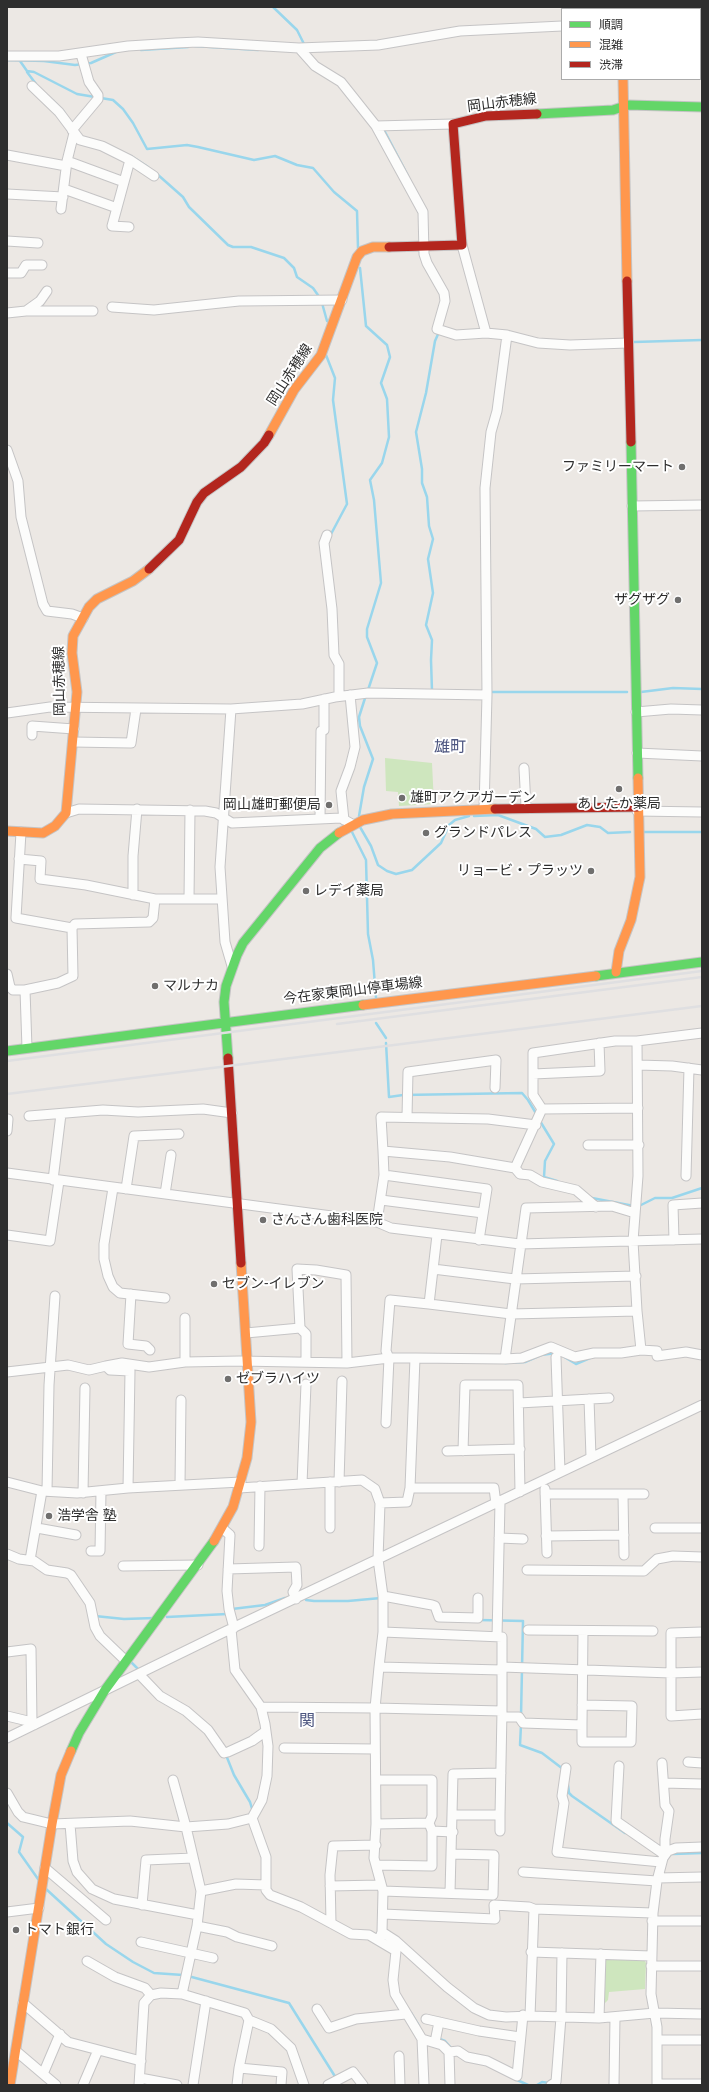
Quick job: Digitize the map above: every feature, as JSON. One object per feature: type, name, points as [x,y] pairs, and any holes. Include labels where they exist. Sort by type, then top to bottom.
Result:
[{"type":"street","points":[[7,56],[59,56],[83,60],[128,46],[198,42],[299,48],[372,46],[460,31],[561,26]]},
{"type":"street","points":[[299,48],[315,66],[341,82],[376,126],[423,212],[424,247],[427,263],[444,293],[445,300],[440,330],[456,336],[486,332],[507,335],[538,343],[570,345],[628,343]]},
{"type":"street","points":[[61,209],[64,193],[66,164],[73,130],[98,97],[89,82],[83,60]]},
{"type":"street","points":[[616,972],[619,951],[631,920],[639,887],[623,80]]},
{"type":"street","points":[[32,86],[59,112],[80,140],[102,146],[130,160],[154,176]]},
{"type":"street","name":"岡山赤穂線","points":[[66,813],[76,708],[76,677],[72,654],[73,636],[83,618],[97,599],[133,581],[145,573],[179,540],[197,502],[204,493],[241,467],[264,443],[294,390],[321,355],[342,300],[355,260],[362,251],[373,247],[462,245],[453,124],[486,116],[613,110],[628,105],[702,107]]},
{"type":"street","points":[[376,126],[453,124]]},
{"type":"street","points":[[7,155],[66,164],[124,182]]},
{"type":"street","points":[[129,228],[112,226],[130,160]]},
{"type":"street","points":[[7,194],[64,193],[117,208]]},
{"type":"street","points":[[7,241],[38,243]]},
{"type":"street","points":[[462,245],[486,332]]},
{"type":"street","points":[[7,273],[21,273],[26,265],[42,264]]},
{"type":"street","points":[[26,311],[40,301],[47,291]]},
{"type":"street","points":[[112,307],[154,310],[239,300],[342,300]]},
{"type":"street","points":[[7,313],[26,311],[93,311]]},
{"type":"street","points":[[484,809],[487,693],[485,488],[491,432],[497,411],[507,335]]},
{"type":"street","points":[[7,450],[18,481],[21,517],[43,604],[47,611],[72,614],[83,618]]},
{"type":"street","points":[[632,506],[702,505]]},
{"type":"street","points":[[327,535],[324,542],[332,609],[334,655],[339,664],[339,696]]},
{"type":"street","points":[[7,713],[50,708],[231,709],[302,704],[339,696],[367,693],[487,693]]},
{"type":"street","points":[[348,822],[341,791],[354,756],[355,747],[350,695]]},
{"type":"street","points":[[320,819],[321,731],[324,730],[324,699]]},
{"type":"street","points":[[72,742],[131,743],[136,709]]},
{"type":"street","points":[[231,709],[231,735],[220,867],[225,942],[232,966]]},
{"type":"street","points":[[636,712],[671,709],[702,710]]},
{"type":"street","points":[[32,735],[32,726],[74,729]]},
{"type":"street","points":[[637,753],[702,756]]},
{"type":"street","points":[[524,768],[526,807]]},
{"type":"street","points":[[10,2085],[61,1776],[79,1733],[105,1690],[198,1565],[222,1528],[233,1507],[247,1458],[251,1422],[248,1361],[224,1002],[226,986],[232,966],[243,943],[296,875],[320,848],[348,822],[392,814],[526,807],[702,812]]},
{"type":"street","points":[[7,831],[43,833],[55,826],[66,813],[78,809],[190,810],[216,813],[232,823],[341,818],[348,822]]},
{"type":"street","points":[[134,895],[133,856],[137,809]]},
{"type":"street","points":[[189,899],[190,810]]},
{"type":"street","points":[[21,832],[16,918],[72,928]]},
{"type":"street","points":[[19,859],[41,861],[40,879],[86,885],[155,899],[221,899]]},
{"type":"street","points":[[7,974],[12,990],[25,990],[58,983],[73,976],[72,928],[75,924],[149,922],[153,918],[155,899]]},
{"type":"street","name":"今在家東岡山停車場線","points":[[7,1051],[702,962]]},
{"type":"street","points":[[25,990],[27,1048]]},
{"type":"street","points":[[516,1168],[539,1118],[533,1095],[534,1053],[615,1041],[637,1041],[702,1033]]},
{"type":"street","points":[[637,1041],[639,1145],[633,1241],[637,1311],[643,1350]]},
{"type":"street","points":[[533,1074],[600,1071],[599,1043]]},
{"type":"street","points":[[408,1117],[408,1072],[496,1060],[495,1088]]},
{"type":"street","points":[[638,1065],[702,1070]]},
{"type":"street","points":[[686,1176],[689,1068]]},
{"type":"street","points":[[377,1222],[384,1175],[381,1117],[488,1119],[539,1118],[638,1108]]},
{"type":"street","points":[[29,1116],[103,1110],[138,1112],[180,1109],[203,1109],[232,1114]]},
{"type":"street","points":[[7,1235],[50,1241],[61,1114]]},
{"type":"street","points":[[7,1131],[8,1119]]},
{"type":"street","points":[[126,1190],[134,1136],[179,1134]]},
{"type":"street","points":[[588,1145],[639,1145]]},
{"type":"street","points":[[383,1151],[450,1157],[516,1168],[520,1174],[530,1175],[542,1182],[576,1190],[596,1207]]},
{"type":"street","points":[[165,1194],[171,1155]]},
{"type":"street","points":[[7,1173],[56,1181],[238,1203],[377,1222],[391,1228],[437,1235],[520,1244],[702,1239]]},
{"type":"street","points":[[384,1175],[487,1189],[479,1240]]},
{"type":"street","points":[[113,1188],[104,1244],[104,1260],[108,1276],[113,1287],[120,1293],[166,1298]]},
{"type":"street","points":[[381,1200],[483,1213]]},
{"type":"street","points":[[674,1240],[673,1204],[702,1203]]},
{"type":"street","points":[[505,1359],[526,1208],[612,1206],[635,1208]]},
{"type":"street","points":[[429,1304],[437,1235]]},
{"type":"street","points":[[306,1361],[306,1334],[300,1328],[297,1269],[316,1270],[346,1276],[347,1363]]},
{"type":"street","points":[[433,1269],[516,1279],[636,1276]]},
{"type":"street","points":[[131,1294],[128,1344],[146,1346],[150,1350]]},
{"type":"street","points":[[30,1560],[44,1491],[55,1296]]},
{"type":"street","points":[[386,1423],[389,1361],[386,1351],[390,1300],[511,1314],[637,1311]]},
{"type":"street","points":[[184,1362],[185,1318]]},
{"type":"street","points":[[246,1333],[300,1328]]},
{"type":"street","points":[[7,1372],[68,1365],[89,1370],[108,1368],[122,1363],[149,1367],[184,1362],[306,1361],[347,1363],[505,1359],[522,1358],[551,1347],[575,1357],[594,1353],[621,1353],[643,1350],[657,1353],[657,1356],[686,1352],[702,1355]]},
{"type":"street","points":[[556,1356],[560,1472]]},
{"type":"street","points":[[380,1503],[407,1502],[410,1488],[415,1361]]},
{"type":"street","points":[[108,1368],[130,1371],[128,1488]]},
{"type":"street","points":[[330,1528],[342,1381]]},
{"type":"street","points":[[302,1484],[306,1384]]},
{"type":"street","points":[[463,1450],[465,1385],[518,1385],[520,1492]]},
{"type":"street","points":[[83,1493],[85,1388]]},
{"type":"street","points":[[519,1403],[610,1398]]},
{"type":"street","points":[[589,1399],[591,1457]]},
{"type":"street","points":[[180,1485],[181,1400]]},
{"type":"street","points":[[7,1738],[33,1723],[498,1503],[702,1404]]},
{"type":"street","points":[[447,1451],[520,1449]]},
{"type":"street","points":[[7,1482],[44,1491],[83,1493],[101,1490],[180,1485],[260,1486],[362,1480],[375,1489],[380,1503],[378,1559],[383,1597],[383,1632],[375,1708],[376,1845],[374,1858],[382,1888],[383,1914],[381,1936]]},
{"type":"street","points":[[545,1480],[546,1553]]},
{"type":"street","points":[[260,1486],[260,1546]]},
{"type":"street","points":[[410,1488],[494,1488],[498,1503],[499,1538],[497,1637]]},
{"type":"street","points":[[91,1551],[100,1551],[101,1490]]},
{"type":"street","points":[[545,1494],[644,1494]]},
{"type":"street","points":[[623,1494],[624,1555]]},
{"type":"street","points":[[37,1528],[76,1535]]},
{"type":"street","points":[[7,1793],[18,1812],[23,1817],[52,1824],[130,1821],[186,1827],[228,1824],[252,1818],[262,1800],[267,1776],[266,1731],[262,1707],[235,1670],[232,1629],[228,1603],[230,1535],[222,1528]]},
{"type":"street","points":[[655,1528],[702,1528]]},
{"type":"street","points":[[546,1536],[624,1535]]},
{"type":"street","points":[[499,1538],[524,1539]]},
{"type":"street","points":[[7,1554],[19,1559],[30,1560],[47,1570],[71,1575],[90,1603],[95,1627],[100,1636],[126,1661]]},
{"type":"street","points":[[527,1570],[644,1571],[657,1559],[673,1556],[702,1557]]},
{"type":"street","points":[[123,1566],[198,1565]]},
{"type":"street","points":[[228,1569],[296,1567],[297,1585],[293,1592],[296,1599]]},
{"type":"street","points":[[383,1597],[435,1606],[439,1617],[478,1618],[478,1598]]},
{"type":"street","points":[[528,1630],[653,1632]]},
{"type":"street","points":[[582,1705],[632,1706],[631,1742],[582,1742],[582,1705],[583,1670],[583,1631]]},
{"type":"street","points":[[383,1632],[502,1637],[500,1830]]},
{"type":"street","points":[[702,1632],[671,1633],[671,1716],[702,1714]]},
{"type":"street","points":[[7,1652],[31,1649],[33,1723]]},
{"type":"street","points":[[379,1667],[502,1669],[522,1667],[671,1673],[702,1672]]},
{"type":"street","points":[[139,1674],[160,1696],[186,1711],[208,1730],[225,1753],[266,1731]]},
{"type":"street","points":[[262,1707],[375,1708],[502,1714],[519,1717],[523,1723],[582,1725]]},
{"type":"street","points":[[7,1716],[33,1723]]},
{"type":"street","points":[[284,1748],[375,1749]]},
{"type":"street","points":[[688,1762],[702,1763]]},
{"type":"street","points":[[662,1763],[665,1805],[670,1812],[653,1917],[651,1956],[650,1994],[655,2013],[658,2040],[657,2084],[702,2084]]},
{"type":"street","points":[[619,1766],[616,1821],[663,1859]]},
{"type":"street","points":[[566,1769],[562,1796],[564,1803],[557,1852],[663,1859]]},
{"type":"street","points":[[450,1893],[453,1832],[453,1774],[501,1773]]},
{"type":"street","points":[[173,1780],[201,1891],[197,1926],[182,1994]]},
{"type":"street","points":[[376,1780],[432,1780],[432,1866],[376,1865]]},
{"type":"street","points":[[664,1783],[702,1784]]},
{"type":"street","points":[[453,1815],[500,1815]]},
{"type":"street","points":[[252,1818],[266,1857],[266,1890],[270,1895],[331,1921],[352,1934],[369,1934],[396,1941],[447,1987],[474,2008],[489,2015],[506,2018],[527,2015],[599,2018],[655,2013],[702,2014]]},
{"type":"street","points":[[70,1824],[77,1872],[92,1889],[114,1899],[198,1915]]},
{"type":"street","points":[[376,1824],[431,1827],[453,1832]]},
{"type":"street","points":[[331,1921],[330,1886],[333,1846],[376,1845]]},
{"type":"street","points":[[663,1859],[668,1851],[676,1848],[702,1847]]},
{"type":"street","points":[[330,1886],[493,1895],[494,1855],[452,1854]]},
{"type":"street","points":[[142,1905],[146,1860],[193,1858]]},
{"type":"street","points":[[45,1868],[106,1920]]},
{"type":"street","points":[[523,1872],[658,1880],[702,1877]]},
{"type":"street","points":[[201,1891],[236,1884],[266,1885]]},
{"type":"street","points":[[383,1914],[494,1919],[494,1905],[702,1921]]},
{"type":"street","points":[[7,1912],[39,1908]]},
{"type":"street","points":[[422,2039],[435,2039],[453,2052],[467,2057],[487,2061],[517,2076],[520,2037],[527,2015],[534,1909]]},
{"type":"street","points":[[197,1926],[227,1932],[237,1937],[272,1946]]},
{"type":"street","points":[[381,1936],[396,1951],[393,1980],[395,1994],[406,2014],[413,2021],[416,2032],[422,2039],[424,2085]]},
{"type":"street","points":[[141,1942],[213,1958]]},
{"type":"street","points":[[532,1952],[651,1956]]},
{"type":"street","points":[[551,2085],[556,2082],[561,2017],[562,1953]]},
{"type":"street","points":[[599,2018],[601,1954]]},
{"type":"street","points":[[87,1961],[115,1976],[145,1988],[151,1995]]},
{"type":"street","points":[[651,1966],[702,1966]]},
{"type":"street","points":[[177,2085],[139,2081],[144,2003],[151,1995],[162,1993],[182,1994],[244,2013],[249,2020],[271,2029],[291,2048],[304,2085]]},
{"type":"street","points":[[193,2085],[206,2001]]},
{"type":"street","points":[[23,2003],[68,2042],[140,2061]]},
{"type":"street","points":[[317,2009],[329,2028],[356,2019],[406,2014]]},
{"type":"street","points":[[614,2085],[615,2017]]},
{"type":"street","points":[[426,2019],[520,2037]]},
{"type":"street","points":[[237,2085],[249,2020]]},
{"type":"street","points":[[435,2039],[439,2022]]},
{"type":"street","points":[[43,2074],[60,2034]]},
{"type":"street","points":[[658,2040],[702,2040]]},
{"type":"street","points":[[83,2085],[98,2050]]},
{"type":"street","points":[[450,2085],[453,2052]]},
{"type":"street","points":[[14,2055],[43,2074],[56,2085]]},
{"type":"street","points":[[399,2056],[400,2085]]},
{"type":"street","points":[[239,2068],[282,2072],[281,2085]]},
{"type":"street","points":[[328,2085],[353,2072],[363,2085]]},
{"type":"green space","name":"雄町アクアガーデン","points":[[385,758],[432,763],[434,804],[399,806],[398,792],[386,791]]},
{"type":"green space","points":[[604,1957],[644,1960],[646,1963],[645,1989],[609,1992],[608,2000],[602,2006]]},
{"type":"waterway","points":[[273,7],[297,30],[304,44]]},
{"type":"waterway","points":[[195,46],[258,50]]},
{"type":"waterway","points":[[141,50],[188,47]]},
{"type":"waterway","points":[[7,60],[44,61],[75,65],[91,63],[116,52]]},
{"type":"waterway","points":[[20,61],[27,71],[34,72],[77,94],[113,100],[123,109],[133,123],[147,149],[187,145],[254,160],[275,156],[297,165],[313,168],[334,192],[357,211],[358,248]]},
{"type":"waterway","points":[[27,72],[36,84]]},
{"type":"waterway","points":[[52,100],[64,112]]},
{"type":"waterway","points":[[384,130],[408,176]]},
{"type":"waterway","points":[[131,156],[148,167]]},
{"type":"waterway","points":[[157,174],[183,197],[189,207],[228,245],[233,247],[251,247],[284,258],[294,268],[297,277],[313,288],[320,298]]},
{"type":"waterway","points":[[360,268],[366,326],[387,345],[390,357],[381,383],[387,399],[389,437],[382,463],[370,480],[374,500],[381,583],[367,629],[367,637],[377,663],[368,690]]},
{"type":"waterway","points":[[322,303],[327,321]]},
{"type":"waterway","points":[[434,691],[432,691],[432,640],[426,625],[433,593],[428,559],[433,539],[429,526],[427,497],[422,483],[422,469],[416,432],[426,393],[435,341],[439,332]]},
{"type":"waterway","points":[[634,342],[702,340]]},
{"type":"waterway","points":[[326,355],[335,378],[333,400],[347,504],[330,536]]},
{"type":"waterway","points":[[641,692],[673,688],[702,689]]},
{"type":"waterway","points":[[489,692],[627,692]]},
{"type":"waterway","points":[[359,816],[364,787],[373,759],[360,726],[359,717],[366,695]]},
{"type":"waterway","points":[[474,816],[498,815],[536,829],[545,837],[561,835],[587,825],[600,827],[608,833],[630,832]]},
{"type":"waterway","points":[[360,827],[371,846],[378,865],[387,871],[396,874],[412,870],[441,843],[449,825],[455,820],[469,816]]},
{"type":"waterway","points":[[352,832],[366,860],[368,934],[373,960],[376,998]]},
{"type":"waterway","points":[[644,832],[702,832]]},
{"type":"waterway","points":[[376,1023],[386,1038]]},
{"type":"waterway","points":[[386,1043],[389,1097],[403,1095],[522,1093],[537,1115]]},
{"type":"waterway","points":[[540,1121],[554,1144],[545,1161],[544,1177],[557,1181]]},
{"type":"waterway","points":[[639,1206],[655,1198],[672,1198],[702,1188]]},
{"type":"waterway","points":[[592,1198],[634,1206]]},
{"type":"waterway","points":[[505,1363],[525,1362],[541,1355],[556,1353]]},
{"type":"waterway","points":[[561,1355],[576,1364],[590,1358]]},
{"type":"waterway","points":[[232,1609],[265,1605],[285,1598]]},
{"type":"waterway","points":[[306,1600],[348,1601],[381,1598]]},
{"type":"waterway","points":[[167,1617],[227,1614]]},
{"type":"waterway","points":[[95,1616],[124,1619],[155,1618]]},
{"type":"waterway","points":[[479,1620],[523,1621],[521,1716]]},
{"type":"waterway","points":[[132,1663],[138,1669]]},
{"type":"waterway","points":[[521,1725],[520,1745],[542,1753],[563,1769]]},
{"type":"waterway","points":[[226,1755],[234,1775],[250,1802],[253,1812]]},
{"type":"waterway","points":[[568,1785],[569,1793],[572,1796],[625,1833]]},
{"type":"waterway","points":[[7,1823],[23,1837],[19,1852],[38,1879]]},
{"type":"waterway","points":[[673,1854],[702,1853]]},
{"type":"waterway","points":[[46,1889],[106,1944],[133,1962],[154,1973],[183,1975]]},
{"type":"waterway","points":[[188,1976],[289,2003],[336,2078]]},
{"type":"waterway","points":[[411,2013],[419,2026]]},
{"type":"waterway","points":[[437,2038],[445,2041],[452,2049]]},
{"type":"waterway","points":[[515,2079],[528,2085]]},
{"type":"waterway","points":[[537,2085],[542,2082],[549,2083]]},
{"type":"railway","points":[[7,1061],[702,971]]},
{"type":"railway","points":[[337,1024],[702,977]]},
{"type":"railway","points":[[7,1094],[702,1006]]},
{"type":"traffic: fast","points":[[537,114],[613,110],[628,105],[702,107]]},
{"type":"traffic: fast","points":[[631,442],[638,778]]},
{"type":"traffic: fast","points":[[228,1058],[224,1002],[226,986],[237,955],[243,943],[320,848],[339,833]]},
{"type":"traffic: fast","points":[[596,976],[702,962]]},
{"type":"traffic: fast","points":[[7,1051],[363,1005]]},
{"type":"traffic: fast","points":[[71,1751],[79,1733],[105,1690],[214,1541]]},
{"type":"traffic: slow","points":[[623,80],[627,281]]},
{"type":"traffic: slow","points":[[269,435],[294,390],[321,355],[357,257],[362,251],[373,247],[389,247]]},
{"type":"traffic: slow","points":[[7,831],[43,833],[55,826],[66,813],[77,692],[72,653],[73,636],[89,607],[97,599],[133,581],[149,569]]},
{"type":"traffic: slow","points":[[616,972],[619,951],[631,920],[640,877],[638,778]]},
{"type":"traffic: slow","points":[[339,833],[363,820],[392,814],[495,809]]},
{"type":"traffic: slow","points":[[363,1005],[596,976]]},
{"type":"traffic: slow","points":[[214,1541],[233,1507],[247,1458],[251,1422],[241,1263]]},
{"type":"traffic: slow","points":[[10,2085],[52,1824],[61,1775],[71,1751]]},
{"type":"traffic: jam","points":[[389,247],[462,245],[453,124],[486,116],[537,114]]},
{"type":"traffic: jam","points":[[627,281],[631,442]]},
{"type":"traffic: jam","points":[[149,569],[179,540],[197,502],[204,493],[241,467],[264,443],[269,435]]},
{"type":"traffic: jam","points":[[495,809],[637,807]]},
{"type":"traffic: jam","points":[[228,1058],[241,1263]]},
{"type":"place","name":"ファミリーマート","points":[[682,467]]},
{"type":"place","name":"ザグザグ","points":[[678,600]]},
{"type":"place","name":"あしたか薬局","points":[[619,789]]},
{"type":"place","name":"雄町アクアガーデン","points":[[402,798]]},
{"type":"place","name":"岡山雄町郵便局","points":[[329,805]]},
{"type":"place","name":"グランドパレス","points":[[426,833]]},
{"type":"place","name":"リョービ・プラッツ","points":[[591,871]]},
{"type":"place","name":"レデイ薬局","points":[[306,891]]},
{"type":"place","name":"マルナカ","points":[[155,986]]},
{"type":"place","name":"さんさん歯科医院","points":[[263,1220]]},
{"type":"place","name":"セブン-イレブン","points":[[214,1284]]},
{"type":"place","name":"ゼブラハイツ","points":[[228,1379]]},
{"type":"place","name":"浩学舎 塾","points":[[49,1516]]},
{"type":"place","name":"トマト銀行","points":[[16,1930]]},
{"type":"district","name":"雄町","points":[[450,747]]},
{"type":"district","name":"関","points":[[307,1721]]}]
